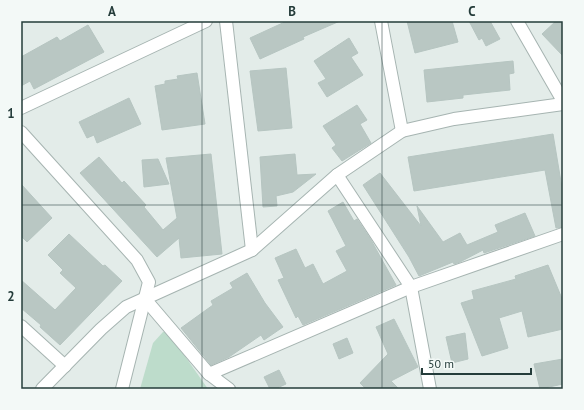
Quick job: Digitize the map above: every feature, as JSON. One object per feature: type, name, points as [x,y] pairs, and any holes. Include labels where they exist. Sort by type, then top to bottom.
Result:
[{"type":"street","points":[[21,108],[206,21]]},
{"type":"street","points":[[226,21],[252,250]]},
{"type":"street","points":[[381,21],[402,131]]},
{"type":"street","points":[[42,389],[126,307],[252,250],[337,175],[402,131],[454,119],[563,102],[517,21]]},
{"type":"street","points":[[21,132],[137,260],[148,282],[122,389]]},
{"type":"street","points":[[337,175],[411,287],[430,389]]},
{"type":"street","points":[[209,374],[411,287],[563,234]]},
{"type":"street","points":[[145,299],[209,374],[229,389]]},
{"type":"street","points":[[21,326],[65,366]]},
{"type":"green space","points":[[163,332],[168,332],[208,389],[140,389],[153,343]]},
{"type":"building","points":[[287,21],[340,21],[303,37],[304,39],[260,59],[250,38]]},
{"type":"building","points":[[407,21],[452,21],[458,42],[415,53]]},
{"type":"building","points":[[469,21],[490,21],[500,39],[486,46],[482,38],[479,40]]},
{"type":"building","points":[[556,21],[563,21],[563,56],[542,34]]},
{"type":"building","points":[[88,25],[104,52],[34,89],[30,81],[21,86],[21,57],[57,37],[60,41]]},
{"type":"building","points":[[349,38],[358,53],[351,57],[363,75],[327,97],[318,83],[326,79],[314,61]]},
{"type":"building","points":[[513,61],[514,73],[509,74],[510,90],[463,95],[463,98],[427,102],[424,70]]},
{"type":"building","points":[[286,68],[292,128],[258,131],[250,71]]},
{"type":"building","points":[[197,73],[205,124],[162,130],[155,86],[165,84],[165,81],[178,79],[177,76]]},
{"type":"building","points":[[129,98],[141,124],[97,143],[94,135],[87,138],[79,122]]},
{"type":"building","points":[[357,105],[367,120],[360,124],[371,143],[342,161],[332,148],[336,145],[323,126]]},
{"type":"building","points":[[553,134],[563,194],[563,227],[556,228],[545,170],[414,191],[408,157]]},
{"type":"building","points":[[211,154],[222,254],[181,258],[179,238],[157,257],[80,173],[99,157],[122,183],[124,181],[146,205],[144,207],[163,230],[177,218],[166,158]]},
{"type":"building","points":[[295,154],[297,175],[316,174],[293,192],[276,196],[277,206],[263,207],[260,157]]},
{"type":"building","points":[[158,159],[169,184],[144,187],[142,160]]},
{"type":"building","points":[[380,173],[421,226],[417,206],[443,242],[460,233],[467,245],[498,232],[495,225],[525,213],[535,236],[484,253],[483,250],[460,262],[454,264],[453,262],[419,276],[409,257],[363,185]]},
{"type":"building","points":[[21,184],[52,218],[27,242],[21,236]]},
{"type":"building","points":[[343,202],[354,221],[357,219],[371,240],[396,285],[303,325],[298,316],[296,318],[278,280],[284,278],[275,258],[296,249],[305,268],[313,264],[323,284],[347,271],[336,251],[346,246],[328,211]]},
{"type":"building","points":[[69,234],[103,266],[105,265],[122,281],[60,345],[40,327],[41,325],[21,308],[21,280],[55,310],[76,288],[60,273],[63,270],[48,255]]},
{"type":"building","points":[[548,265],[563,301],[563,329],[528,337],[522,311],[499,318],[508,348],[482,356],[461,303],[474,299],[472,291],[516,279],[515,276]]},
{"type":"building","points":[[247,273],[265,303],[283,327],[264,340],[261,335],[229,357],[211,365],[181,328],[213,305],[211,301],[233,288],[230,283]]},
{"type":"building","points":[[394,319],[418,367],[391,381],[399,389],[366,389],[360,383],[388,354],[376,327]]},
{"type":"building","points":[[465,333],[468,359],[452,363],[446,337]]},
{"type":"building","points":[[347,338],[353,353],[339,359],[333,344]]},
{"type":"building","points":[[563,359],[563,384],[540,389],[534,364]]},
{"type":"building","points":[[279,370],[286,384],[275,389],[270,389],[264,377]]}]
